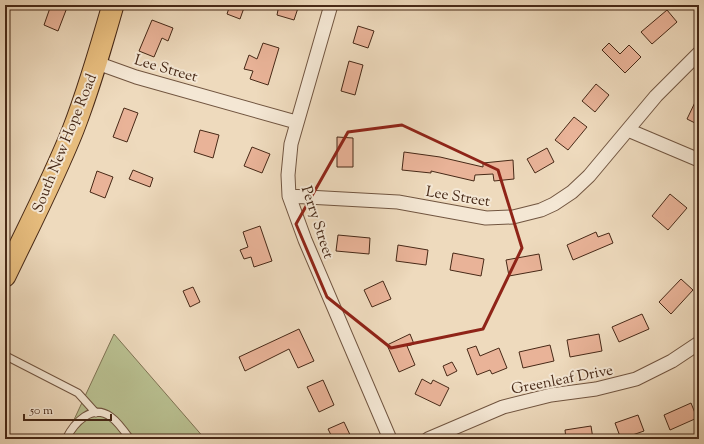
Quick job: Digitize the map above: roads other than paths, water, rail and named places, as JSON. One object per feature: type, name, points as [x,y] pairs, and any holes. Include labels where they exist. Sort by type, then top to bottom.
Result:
[{"type":"main road","name":"South New Hope Road","points":[[5,276],[55,172],[97,63],[113,5]]},
{"type":"street","name":"Perry Street","points":[[331,5],[296,122],[291,144],[289,196],[304,240],[390,439]]},
{"type":"street","name":"Lee Street","points":[[289,196],[376,200],[486,218],[513,217],[548,207],[572,192],[589,176],[656,96],[699,53]]},
{"type":"street","name":"Lee Street","points":[[97,63],[136,77],[296,122]]},
{"type":"street","points":[[628,130],[699,160]]},
{"type":"street","name":"Greenleaf Drive","points":[[428,439],[503,408],[551,395],[596,389],[636,379],[654,371],[699,343]]},
{"type":"lane","points":[[5,357],[6,356],[78,393],[96,413]]},
{"type":"lane","points":[[66,439],[79,419],[96,413],[112,417],[130,439]]}]
